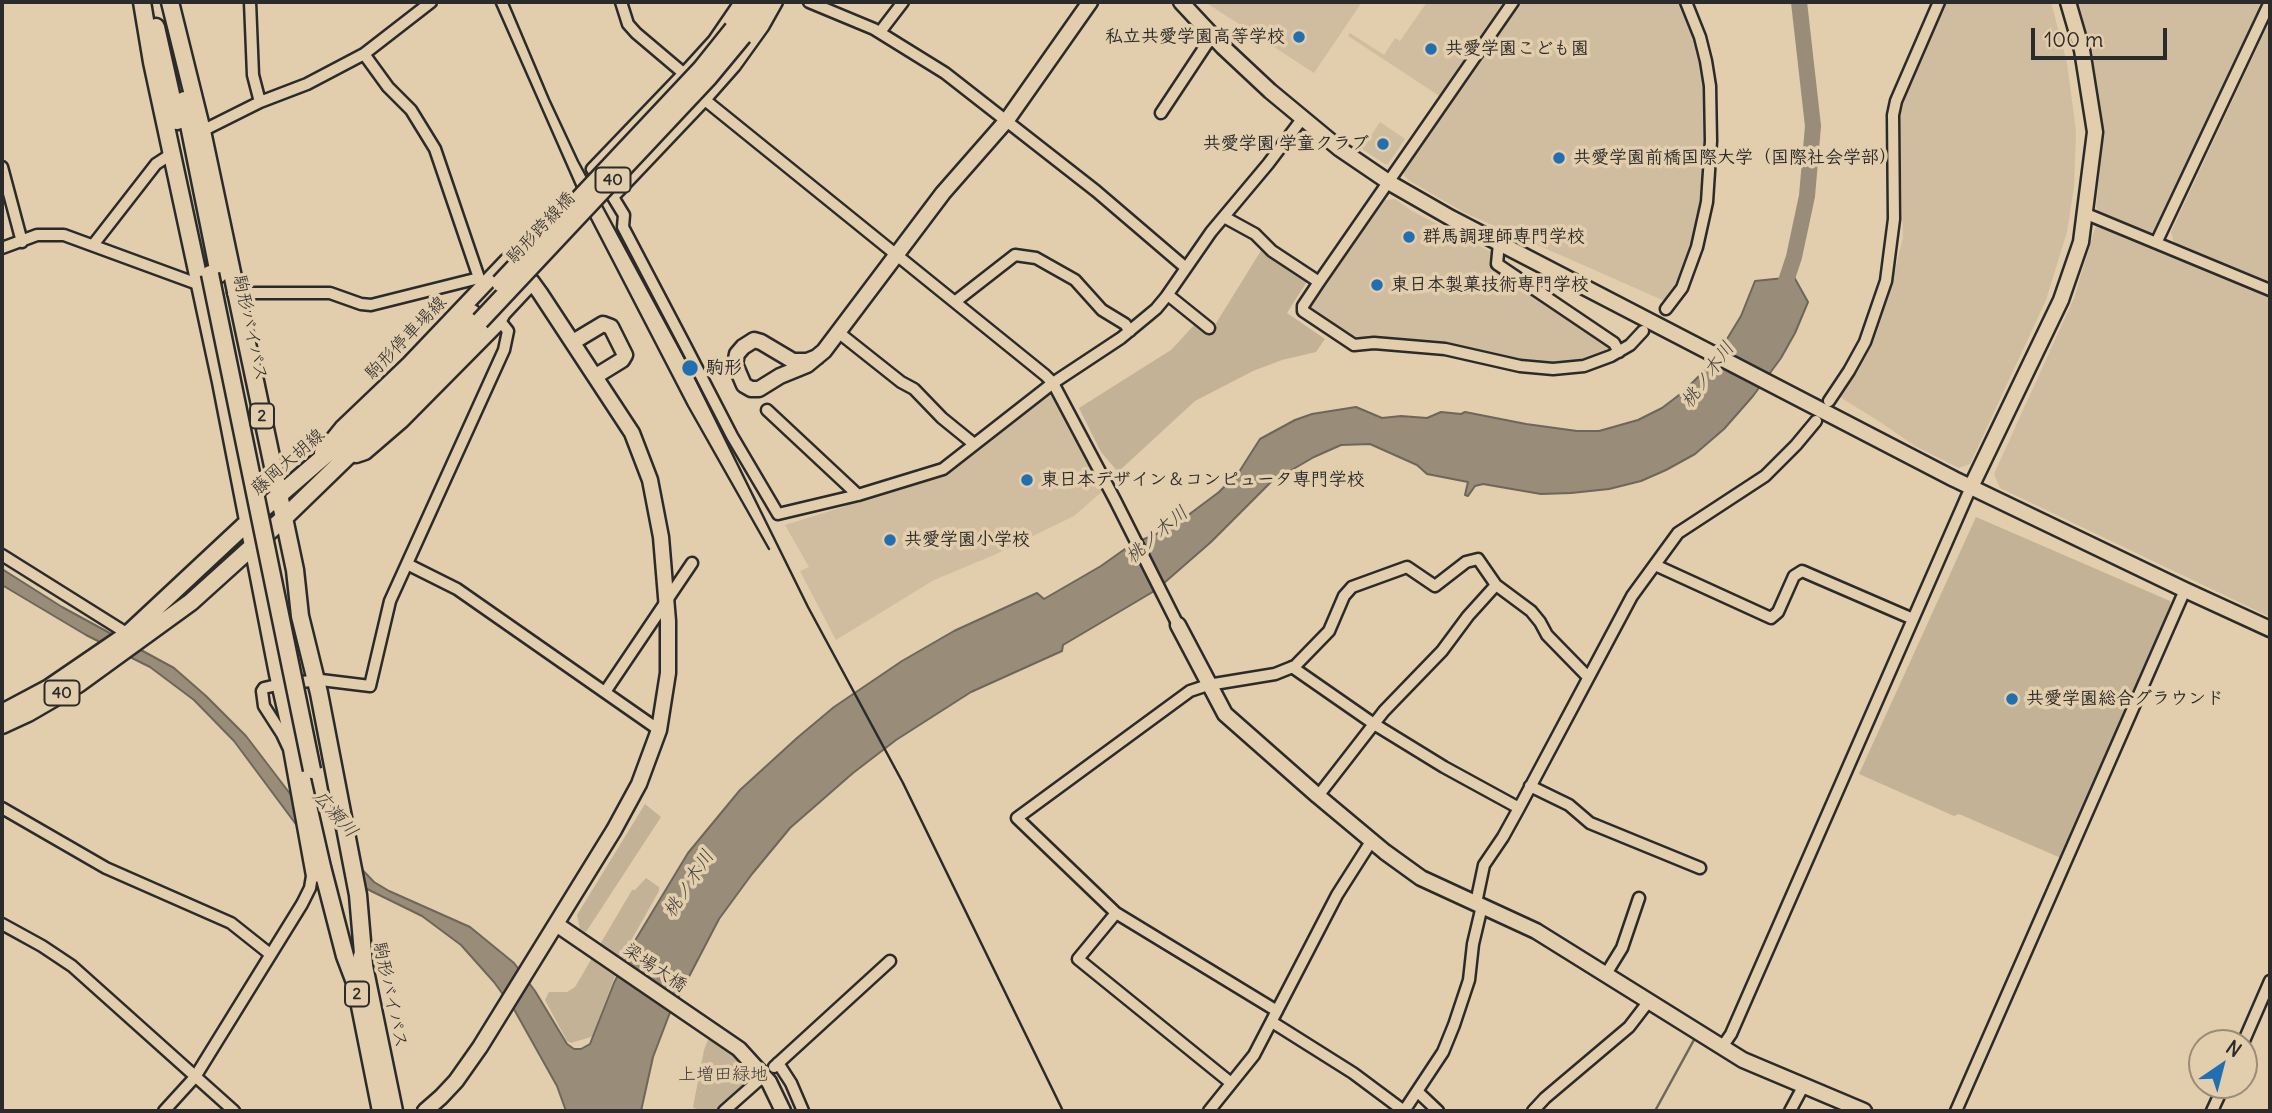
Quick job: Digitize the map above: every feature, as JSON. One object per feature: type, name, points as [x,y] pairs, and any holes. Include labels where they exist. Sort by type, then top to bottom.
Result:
[{"type":"main road","name":"2","points":[[142,2],[152,62],[173,153],[209,280],[252,546],[300,786],[320,871]]},
{"type":"main road","name":"駒形バイパス","points":[[151,2],[209,280],[317,769],[352,891],[394,1111]]},
{"type":"main road","name":"駒形バイパス","points":[[164,2],[209,280]]},
{"type":"main road","name":"2","points":[[170,2],[202,131],[233,293],[295,570],[300,616],[315,681],[334,825],[320,871]]},
{"type":"main road","name":"40","points":[[738,33],[751,2]]},
{"type":"main road","name":"40","points":[[738,33],[765,2]]},
{"type":"main road","name":"駒形跨線橋","points":[[476,317],[709,77],[738,33]]},
{"type":"main road","name":"藤岡大胡線","points":[[130,637],[173,617],[284,518],[420,386],[476,317]]},
{"type":"main road","name":"藤岡大胡線","points":[[130,637],[248,522],[394,395],[476,317]]},
{"type":"main road","points":[[233,565],[246,566],[259,579]]},
{"type":"main road","name":"40","points":[[2,725],[50,701],[130,637]]},
{"type":"main road","name":"40","points":[[2,713],[114,652]]},
{"type":"main road","name":"駒形バイパス","points":[[320,871],[356,985],[381,1111]]},
{"type":"street","points":[[250,2],[253,75],[260,102]]},
{"type":"street","points":[[202,131],[260,102],[289,93],[364,54],[431,2]]},
{"type":"street","points":[[621,2],[628,23],[636,33],[684,73],[705,100],[956,301],[1053,383],[1225,714],[1318,796],[1421,878],[1536,930],[1750,1063],[1864,1111]]},
{"type":"street","points":[[740,2],[714,40],[592,169],[624,215],[624,227],[732,436],[778,514],[858,495],[943,469],[1053,383],[1130,331],[1168,295],[1211,232],[1302,119]]},
{"type":"street","points":[[613,197],[705,100],[753,41],[777,2]]},
{"type":"street","points":[[809,2],[880,32],[945,73],[1096,191],[1186,268]]},
{"type":"street","points":[[880,32],[903,2]]},
{"type":"street","points":[[817,356],[802,362],[793,361],[754,340],[746,343],[737,355],[736,369],[747,387],[759,389],[780,376],[807,366],[817,356],[943,193],[1007,120],[1090,2]]},
{"type":"street","points":[[1181,2],[1212,36],[1302,119],[1390,183],[1499,243],[1972,488],[2270,629]]},
{"type":"street","points":[[1513,2],[1303,306],[1303,312],[1354,345],[1393,344],[1445,349],[1520,366],[1553,369],[1584,366],[1619,352],[1643,331]]},
{"type":"street","points":[[1666,309],[1682,288],[1697,247],[1707,202],[1711,141],[1710,86],[1706,61],[1686,2]]},
{"type":"street","points":[[1829,401],[1865,342],[1886,281],[1894,219],[1893,115],[1896,101],[1939,2]]},
{"type":"street","points":[[1722,1047],[1731,1034],[1913,618],[2061,300],[2081,242],[2095,132],[2082,50],[2068,2]]},
{"type":"street","points":[[2157,241],[2270,2]]},
{"type":"street","points":[[1161,113],[1212,36]]},
{"type":"street","points":[[233,293],[330,293],[371,305],[482,281],[435,149],[411,110],[388,87],[364,54]]},
{"type":"street","points":[[93,245],[156,164],[173,153]]},
{"type":"street","points":[[2,167],[22,242]]},
{"type":"street","points":[[2084,213],[2270,290]]},
{"type":"street","points":[[1224,217],[1255,234],[1272,251],[1320,282]]},
{"type":"street","points":[[2,248],[46,234],[64,236],[209,280]]},
{"type":"street","points":[[1499,243],[1497,264],[1614,343],[1619,352]]},
{"type":"street","points":[[956,301],[1015,255],[1036,258],[1075,280],[1102,310],[1125,324],[1130,331]]},
{"type":"street","name":"駒形停車場線","points":[[311,467],[343,427],[410,364],[482,281],[508,261],[532,282],[632,433],[645,464],[661,537],[669,659],[667,691],[659,730],[639,784],[534,963],[495,1023],[456,1081],[425,1111]]},
{"type":"street","points":[[348,453],[356,455],[365,452],[401,421],[500,321],[503,313],[532,282]]},
{"type":"street","points":[[1168,295],[1209,328]]},
{"type":"street","points":[[300,786],[286,742],[262,701],[264,688],[315,681],[342,681],[370,686],[390,601],[504,350],[508,331],[500,321]]},
{"type":"street","points":[[573,341],[603,324],[611,327],[625,355],[622,360],[596,376]]},
{"type":"street","points":[[838,332],[901,382],[914,389],[942,418],[974,444]]},
{"type":"street","points":[[767,410],[858,495]]},
{"type":"street","points":[[1272,1022],[1353,1073],[1404,1111],[1446,1047],[1463,1002],[1483,865],[1519,808],[1623,609],[1682,529],[1765,476],[1816,421]]},
{"type":"street","points":[[2,555],[130,637]]},
{"type":"street","points":[[1277,1011],[1116,913],[1017,818],[1190,691],[1208,685],[1259,678],[1292,667],[1329,631],[1344,596],[1357,584],[1407,567],[1435,586],[1466,562],[1478,559],[1496,585],[1531,611],[1547,635],[1588,677]]},
{"type":"street","points":[[605,692],[692,563]]},
{"type":"street","points":[[407,565],[457,589],[659,730]]},
{"type":"street","points":[[1655,565],[1771,618],[1778,612],[1794,576],[1802,571],[1913,618]]},
{"type":"street","points":[[1318,796],[1374,724],[1442,651],[1496,585]]},
{"type":"street","points":[[1956,1111],[2185,590]]},
{"type":"street","points":[[1292,667],[1374,724],[1444,767],[1519,808]]},
{"type":"street","points":[[1530,786],[1569,805],[1590,823],[1700,868]]},
{"type":"street","points":[[2,808],[107,869],[231,923],[270,954]]},
{"type":"street","points":[[1209,1111],[1254,1055],[1346,878],[1372,840]]},
{"type":"street","points":[[164,1111],[195,1077],[320,871]]},
{"type":"street","points":[[1606,974],[1622,948],[1639,898]]},
{"type":"street","points":[[1116,913],[1078,959],[1231,1083]]},
{"type":"street","name":"梁場大橋","points":[[556,924],[739,1049],[761,1071],[783,1111]]},
{"type":"street","points":[[2,925],[72,966],[234,1111]]},
{"type":"street","points":[[803,1111],[790,1083],[776,1065],[890,961]]},
{"type":"street","points":[[2249,1029],[2270,981]]},
{"type":"street","points":[[1533,1111],[1629,1027],[1649,1001]]},
{"type":"street","points":[[724,1111],[759,1080]]},
{"type":"street","points":[[1790,1111],[1804,1085]]},
{"type":"street","points":[[1418,1092],[1438,1111]]},
{"type":"shaded area","name":"私立共愛学園高等学校","points":[[1205,2],[1362,2],[1314,73]]},
{"type":"shaded area","name":"共愛学園こども園","points":[[1427,2],[1506,2],[1441,97],[1348,36],[1350,33],[1384,55],[1395,38],[1400,41]]},
{"type":"shaded area","name":"共愛学園前橋国際大学（国際社会学部）","points":[[1518,2],[1681,2],[1695,34],[1703,68],[1706,101],[1704,198],[1694,247],[1681,282],[1667,302],[1465,213],[1408,180],[1404,175],[1404,170]]},
{"type":"shaded area","points":[[1943,2],[2051,2],[2067,63],[2076,131],[2074,187],[2067,232],[2046,300],[1970,464],[1959,468],[1915,446],[1840,397],[1874,335],[1894,275],[1903,237],[1899,103]]},
{"type":"shaded area","points":[[2078,2],[2264,2],[2156,232],[2151,233],[2098,211],[2096,207],[2102,139],[2100,111],[2095,71]]},
{"type":"shaded area","points":[[2270,20],[2270,283],[2174,243],[2171,232]]},
{"type":"shaded area","name":"共愛学園 学童クラブ","points":[[1380,122],[1405,139],[1388,164],[1362,149]]},
{"type":"shaded area","points":[[1395,199],[1412,211],[1493,253],[1493,264],[1609,345],[1607,351],[1573,363],[1553,364],[1513,361],[1477,351],[1371,339],[1354,342],[1308,310],[1385,200]]},
{"type":"shaded area","points":[[2096,225],[2270,297],[2270,617],[2000,488],[1994,474],[2074,298]]},
{"type":"shaded area","points":[[1052,392],[1104,490],[1074,516],[994,555],[934,580],[836,640],[800,571],[809,567],[785,525],[846,506],[845,502],[939,476]]},
{"type":"green space","points":[[1262,249],[1308,280],[1287,313],[1325,339],[1316,352],[1282,360],[1253,371],[1195,401],[1118,472],[1101,452],[1079,408],[1171,350],[1197,322],[1210,333]]},
{"type":"green space","name":"共愛学園総合グラウンド","points":[[1976,517],[2170,601],[2171,606],[2061,858],[1959,814],[1954,816],[1859,774]]},
{"type":"green space","points":[[645,804],[661,817],[586,932],[580,929],[577,915]]},
{"type":"green space","points":[[646,878],[659,887],[659,891],[632,939],[593,1035],[571,1043],[567,1041],[545,1000],[549,992],[567,992],[575,987],[632,890]]},
{"type":"green space","name":"上増田緑地","points":[[710,1035],[735,1053],[758,1077],[721,1111],[699,1111],[693,1107],[704,1050]]},
{"type":"water","points":[[1794,277],[1808,302],[1781,358],[1724,429],[1695,454],[1666,470],[1641,481],[1609,489],[1541,494],[1483,484],[1475,486],[1468,496],[1465,495],[1468,482],[1427,474],[1417,465],[1370,444],[1341,445],[1271,482],[1211,542],[1156,590],[1063,645],[1062,651],[971,692],[896,740],[790,828],[719,919],[669,1015],[653,1057],[641,1111],[566,1111],[557,1086],[515,1011],[494,982],[461,945],[422,916],[367,889],[350,877],[298,827],[234,741],[194,700],[150,667],[86,635],[2,585],[2,569],[62,607],[174,668],[246,736],[291,795],[374,882],[470,927],[514,963],[535,991],[567,1044],[574,1049],[581,1049],[590,1044],[614,983],[636,939],[688,853],[740,790],[834,707],[902,661],[954,631],[1037,593],[1044,599],[1101,566],[1132,544],[1171,528],[1219,492],[1239,472],[1260,439],[1312,414],[1356,407],[1382,418],[1427,418],[1441,412],[1465,412],[1577,431],[1599,431],[1638,420],[1662,408],[1683,392],[1713,362],[1741,316],[1755,281]]},
{"type":"pier","points":[[290,788],[361,862],[366,893],[324,859],[300,834]]},
{"type":"waterway","name":"桃ノ木川","points":[[1781,296],[1794,257],[1807,196],[1813,126],[1799,2]]},
{"type":"waterway","points":[[1655,1111],[1695,1038]]},
{"type":"railway","points":[[495,2],[588,213],[688,406],[769,549]]},
{"type":"railway","points":[[508,2],[578,161],[690,368],[808,607],[903,783],[1063,1111]]},
{"type":"place","name":"私立共愛学園高等学校","points":[[1299,37]]},
{"type":"place","name":"共愛学園こども園","points":[[1431,49]]},
{"type":"place","name":"共愛学園 学童クラブ","points":[[1383,144]]},
{"type":"place","name":"共愛学園前橋国際大学（国際社会学部）","points":[[1559,158]]},
{"type":"place","name":"群馬調理師専門学校","points":[[1409,237]]},
{"type":"place","name":"東日本製菓技術専門学校","points":[[1377,285]]},
{"type":"place","name":"駒形","points":[[690,368]]},
{"type":"place","name":"東日本デザイン＆コンピュータ専門学校","points":[[1027,480]]},
{"type":"place","name":"共愛学園小学校","points":[[890,540]]},
{"type":"place","name":"共愛学園総合グラウンド","points":[[2012,699]]},
{"type":"water label","name":"広瀬川","points":[[335,814]]}]
